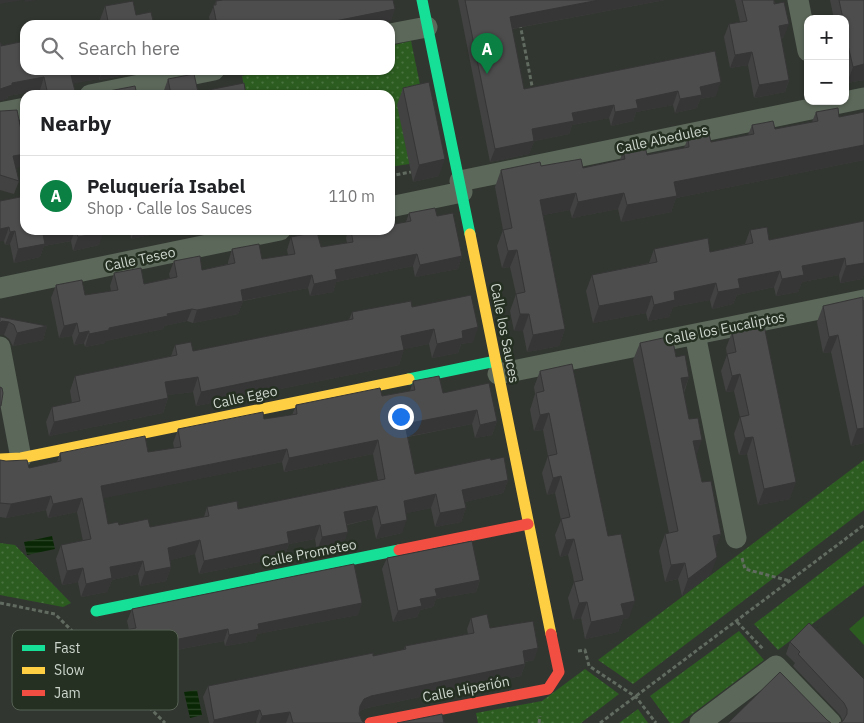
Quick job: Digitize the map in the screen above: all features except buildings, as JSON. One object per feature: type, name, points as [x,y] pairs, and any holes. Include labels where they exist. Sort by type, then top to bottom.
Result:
[{"type":"street","name":"Calle los Sauces","points":[[422,0],[559,672]]},
{"type":"street","points":[[798,0],[804,31]]},
{"type":"street","points":[[395,33],[428,27]]},
{"type":"street","points":[[115,90],[189,75]]},
{"type":"street","name":"Calle Abedules","points":[[849,100],[864,98]]},
{"type":"street","name":"Calle Abedules","points":[[461,186],[815,105]]},
{"type":"street","points":[[0,113],[20,109]]},
{"type":"street","points":[[395,206],[461,186]]},
{"type":"street","name":"Calle Teseo","points":[[0,288],[256,235]]},
{"type":"street","name":"Calle los Eucaliptos","points":[[497,368],[695,334],[864,300]]},
{"type":"street","points":[[695,334],[736,538]]},
{"type":"street","points":[[0,347],[21,458]]},
{"type":"street","name":"Calle Egeo","points":[[0,459],[21,458],[497,368]]},
{"type":"street","name":"Calle Prometeo","points":[[96,611],[528,524]]},
{"type":"street","points":[[700,723],[776,666],[831,723]]},
{"type":"street","name":"Calle Hiperión","points":[[370,723],[548,689],[559,672]]},
{"type":"path","points":[[519,20],[534,99]]},
{"type":"path","points":[[395,175],[411,172]]},
{"type":"path","points":[[600,723],[864,526]]},
{"type":"path","points":[[736,538],[745,569],[790,581]]},
{"type":"path","points":[[0,604],[55,614],[71,630]]},
{"type":"path","points":[[737,622],[774,661],[776,666]]},
{"type":"path","points":[[556,655],[585,650],[589,666],[636,696],[656,723]]},
{"type":"path","points":[[151,710],[164,723]]},
{"type":"shaded area","points":[[411,41],[423,99],[409,164],[395,166],[395,90],[245,90],[242,76],[247,75],[395,75],[395,45]]},
{"type":"shaded area","points":[[864,460],[864,510],[633,684],[598,660]]},
{"type":"shaded area","points":[[52,536],[55,549],[27,555],[24,542]]},
{"type":"shaded area","points":[[864,540],[864,585],[778,650],[754,624]]},
{"type":"shaded area","points":[[0,543],[15,545],[71,603],[63,607],[0,595]]},
{"type":"shaded area","points":[[864,616],[864,645],[849,629]]},
{"type":"shaded area","points":[[739,631],[764,660],[680,723],[670,723],[650,696]]},
{"type":"shaded area","points":[[585,669],[619,694],[581,723],[478,723],[476,713],[542,701]]},
{"type":"shaded area","points":[[197,690],[202,715],[190,718],[184,692]]},
{"type":"shaded area","points":[[638,709],[648,723],[619,723]]},
{"type":"traffic: fast","points":[[422,0],[470,234]]},
{"type":"traffic: fast","points":[[409,379],[496,361]]},
{"type":"traffic: fast","points":[[96,611],[399,550]]},
{"type":"traffic: slow","points":[[470,234],[551,634]]},
{"type":"traffic: slow","points":[[0,459],[21,458],[409,379]]},
{"type":"traffic: jam","points":[[399,550],[528,524]]},
{"type":"traffic: jam","points":[[370,723],[548,689],[559,672],[551,634]]},
{"type":"place","name":"Peluquería Isabel","points":[[487,74]]}]
